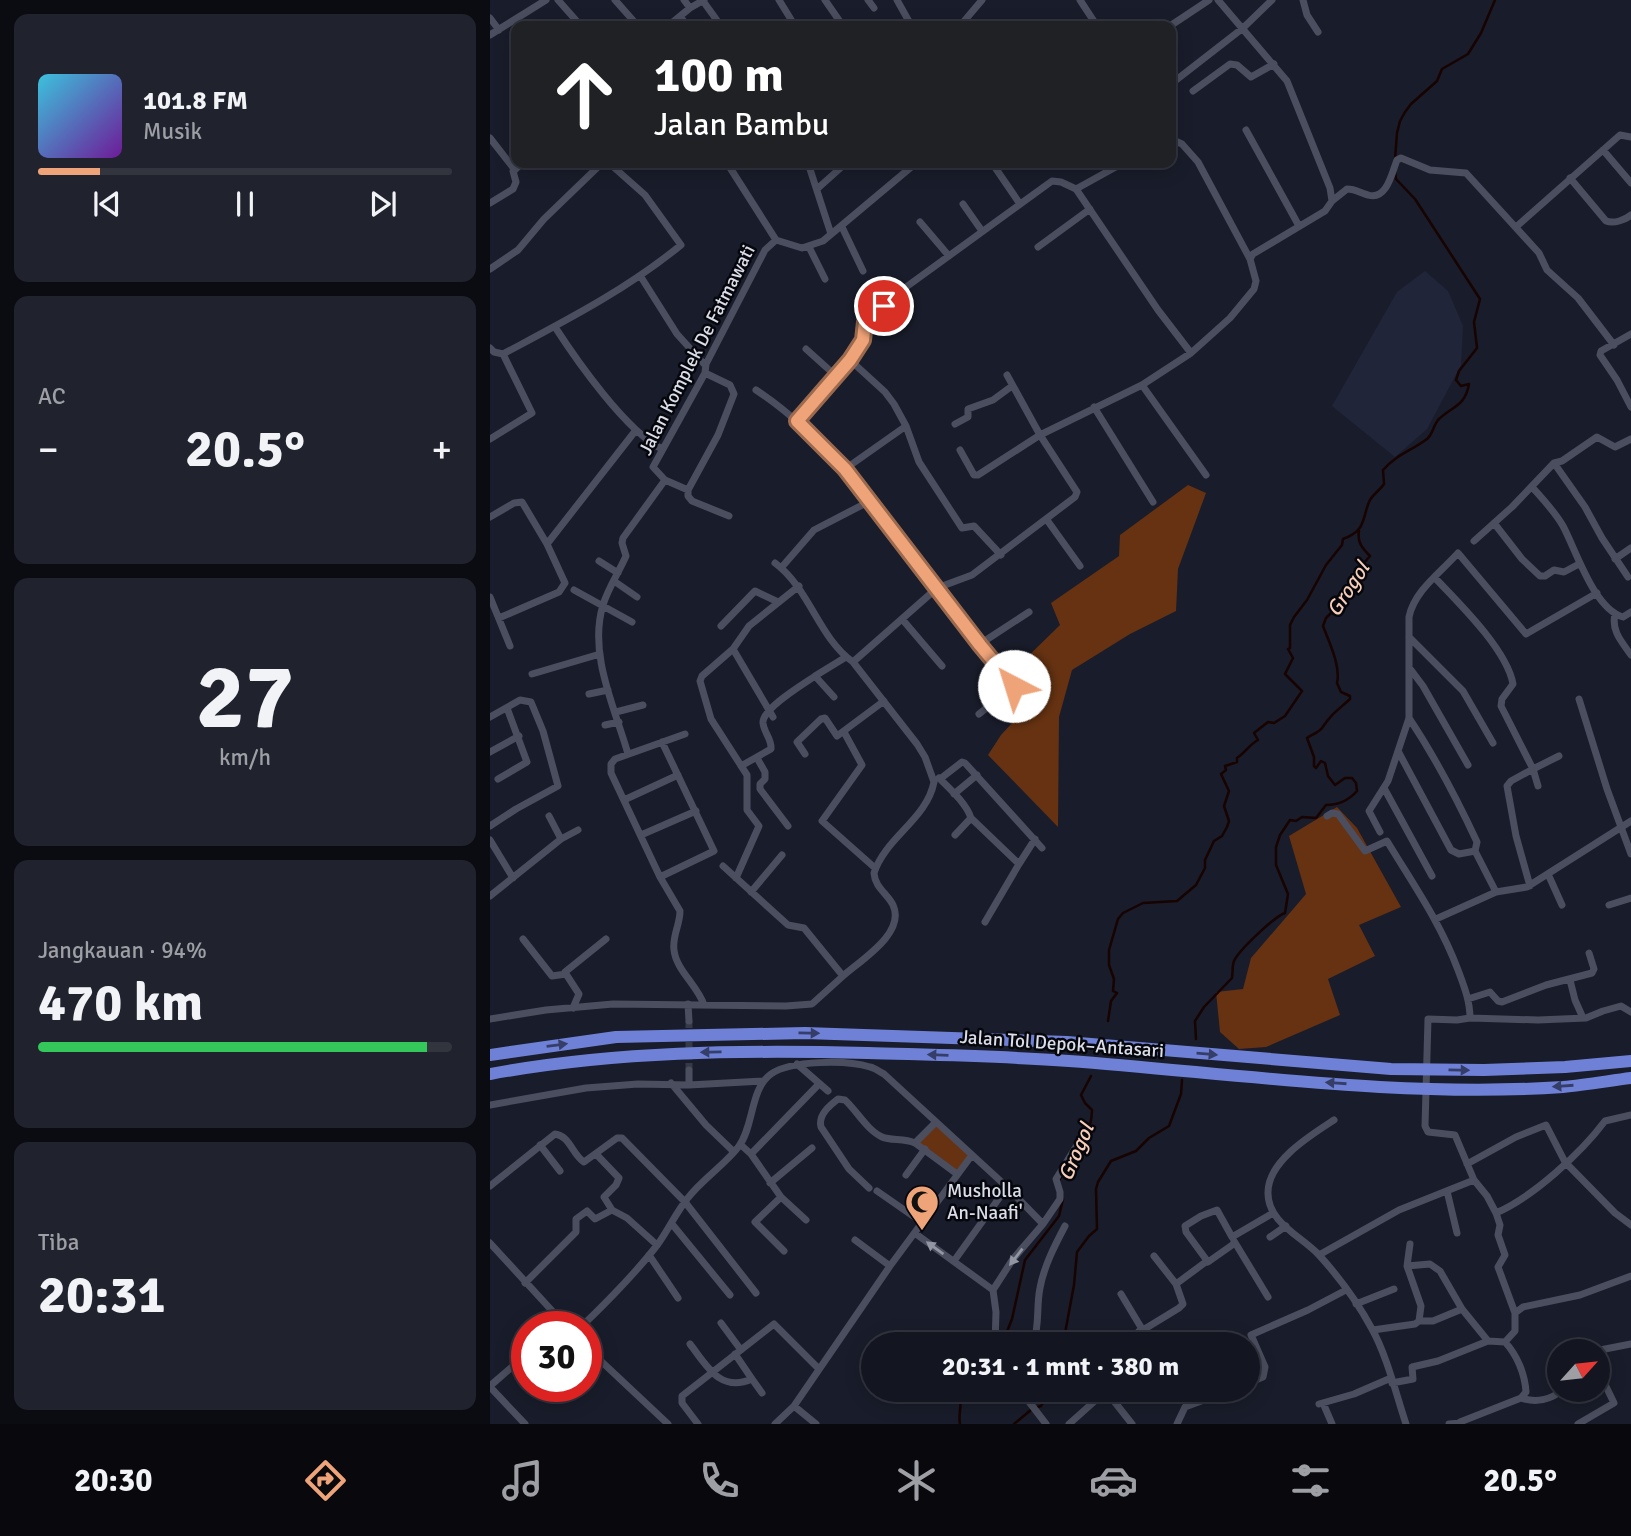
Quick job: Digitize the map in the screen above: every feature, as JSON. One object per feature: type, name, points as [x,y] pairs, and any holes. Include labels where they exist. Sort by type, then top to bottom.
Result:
[{"type":"highway","name":"Jalan Tol Depok–Antasari","points":[[490,1055],[615,1037],[805,1033],[1067,1042],[1391,1069],[1564,1068],[1631,1060]]},
{"type":"highway","name":"Jalan Tol Depok–Antasari","points":[[490,1074],[612,1056],[802,1052],[1068,1061],[1388,1087],[1563,1087],[1631,1078]]},
{"type":"street","points":[[513,21],[546,0]]},
{"type":"street","points":[[558,0],[577,21]]},
{"type":"street","points":[[615,0],[634,21]]},
{"type":"street","points":[[684,0],[690,8]]},
{"type":"street","points":[[674,21],[704,0],[718,21]]},
{"type":"street","points":[[779,0],[792,21]]},
{"type":"street","points":[[825,0],[840,21]]},
{"type":"street","points":[[868,0],[874,8]]},
{"type":"street","points":[[897,0],[909,21]]},
{"type":"street","points":[[964,21],[982,0]]},
{"type":"street","points":[[1080,0],[1094,21]]},
{"type":"street","points":[[1176,22],[1209,0]]},
{"type":"street","points":[[1218,0],[1287,81],[1330,188],[1332,201]]},
{"type":"street","points":[[1176,80],[1243,28],[1272,0]]},
{"type":"street","points":[[1303,0],[1307,15],[1318,32]]},
{"type":"street","points":[[680,16],[684,21]]},
{"type":"street","points":[[490,18],[499,30]]},
{"type":"street","points":[[490,35],[511,22]]},
{"type":"street","points":[[1194,91],[1230,64],[1237,65],[1251,77],[1274,64]]},
{"type":"street","points":[[1246,130],[1299,226]]},
{"type":"street","points":[[1516,226],[1620,135],[1631,137]]},
{"type":"street","points":[[490,138],[511,165]]},
{"type":"street","points":[[960,450],[974,475],[978,475],[1040,435],[1142,384],[1191,353],[1230,318],[1254,289],[1256,281],[1250,259],[1198,162],[1182,144],[1176,141]]},
{"type":"street","points":[[1603,150],[1631,183]]},
{"type":"street","points":[[1250,259],[1253,254],[1325,211],[1332,201],[1347,189],[1373,196],[1381,194],[1396,160],[1401,158],[1430,170],[1466,173],[1539,253],[1547,270],[1578,298],[1614,345]]},
{"type":"street","points":[[490,203],[513,189],[516,182],[512,174],[517,168]]},
{"type":"street","points":[[490,269],[518,250],[544,219],[597,168]]},
{"type":"street","points":[[490,348],[502,354],[555,327],[641,277],[681,245],[645,195],[615,168]]},
{"type":"street","points":[[730,168],[776,240]]},
{"type":"street","points":[[810,168],[831,234]]},
{"type":"street","points":[[817,190],[841,168]]},
{"type":"street","points":[[825,279],[809,247],[842,227],[910,168]]},
{"type":"street","points":[[995,168],[1020,204]]},
{"type":"street","points":[[1076,189],[1114,168]]},
{"type":"street","points":[[1570,178],[1608,221],[1631,215]]},
{"type":"street","points":[[797,421],[850,360],[863,340],[865,322],[902,290],[1052,181],[1076,189],[1191,353]]},
{"type":"street","points":[[963,204],[982,231]]},
{"type":"street","points":[[1038,247],[1090,209]]},
{"type":"street","points":[[920,222],[949,256]]},
{"type":"street","points":[[842,227],[863,271]]},
{"type":"street","name":"Jalan Komplek De Fatmawati","points":[[628,754],[600,654],[603,604],[627,553],[622,543],[664,480],[653,468],[765,250],[776,240],[802,248],[809,247]]},
{"type":"street","points":[[641,277],[677,334],[705,369],[730,385],[734,394],[718,435],[688,490],[692,501],[729,516]]},
{"type":"street","points":[[555,327],[577,361],[636,430],[662,449]]},
{"type":"street","points":[[1631,334],[1601,351],[1600,355],[1631,407]]},
{"type":"street","points":[[806,349],[836,376]]},
{"type":"street","points":[[490,439],[531,413],[502,354]]},
{"type":"street","points":[[850,360],[886,392],[906,426],[919,462],[962,528],[974,526],[1001,555]]},
{"type":"street","points":[[741,766],[772,746],[763,726],[763,719],[815,676],[850,659],[937,588],[972,575],[1075,497],[1077,492],[1040,435],[1007,375]]},
{"type":"street","points":[[1142,384],[1206,475]]},
{"type":"street","points":[[955,424],[968,417],[968,409],[993,400],[1012,386]]},
{"type":"street","points":[[756,390],[797,421],[845,469],[980,645],[1014,686],[1030,700]]},
{"type":"street","points":[[1094,407],[1153,502]]},
{"type":"street","points":[[845,469],[906,426]]},
{"type":"street","points":[[547,544],[636,430]]},
{"type":"street","points":[[1474,541],[1555,463],[1597,437],[1615,447],[1631,439]]},
{"type":"street","points":[[1555,463],[1628,577]]},
{"type":"street","points":[[664,480],[688,490]]},
{"type":"street","points":[[1532,487],[1563,526],[1579,564],[1597,593],[1615,614],[1623,617],[1631,612]]},
{"type":"street","points":[[870,501],[814,530],[778,565],[799,586],[830,639],[850,659],[917,744],[933,773],[968,810],[971,818],[1019,864]]},
{"type":"street","points":[[490,517],[514,503],[523,502],[565,583],[559,593],[499,618]]},
{"type":"street","points":[[1047,520],[1080,566]]},
{"type":"street","points":[[1494,523],[1522,559],[1540,576],[1555,570],[1564,572],[1579,564]]},
{"type":"street","points":[[1615,559],[1631,548]]},
{"type":"street","points":[[1380,832],[1369,811],[1384,788],[1409,718],[1409,637],[1411,606],[1416,597],[1458,553],[1526,635],[1597,593]]},
{"type":"street","points":[[599,561],[618,573]]},
{"type":"street","points":[[1435,578],[1505,660],[1513,684],[1502,699],[1501,706],[1533,769],[1538,786]]},
{"type":"street","points":[[614,582],[637,597]]},
{"type":"street","points":[[736,878],[759,826],[747,810],[745,801],[748,781],[711,719],[700,681],[702,676],[733,649],[749,626],[799,586]]},
{"type":"street","points":[[574,590],[632,622]]},
{"type":"street","points":[[721,626],[755,591],[778,602]]},
{"type":"street","points":[[490,597],[510,646]]},
{"type":"street","points":[[980,645],[1029,612]]},
{"type":"street","points":[[1615,614],[1614,627],[1621,643],[1631,655]]},
{"type":"street","points":[[902,619],[942,666]]},
{"type":"street","points":[[1409,637],[1463,691],[1493,743]]},
{"type":"street","points":[[733,649],[771,714]]},
{"type":"street","points":[[532,674],[600,654]]},
{"type":"street","points":[[1411,670],[1468,765]]},
{"type":"street","points":[[815,676],[834,697]]},
{"type":"street","points":[[979,714],[1014,686]]},
{"type":"street","points":[[589,694],[608,690]]},
{"type":"street","points":[[1579,699],[1631,854]]},
{"type":"street","points":[[490,717],[520,701],[531,702],[543,731],[558,786],[516,808],[490,826]]},
{"type":"street","points":[[805,754],[797,742],[823,718],[837,736],[884,701]]},
{"type":"street","points":[[616,712],[643,705]]},
{"type":"street","points":[[498,779],[527,762],[508,708]]},
{"type":"street","points":[[1409,718],[1460,805],[1477,842],[1475,850],[1496,892]]},
{"type":"street","points":[[605,725],[619,722]]},
{"type":"street","points":[[844,732],[862,765],[822,821],[875,868]]},
{"type":"street","points":[[685,734],[615,759],[611,764],[611,774],[660,877],[680,911],[673,935],[675,955],[704,1005]]},
{"type":"street","points":[[490,752],[519,736]]},
{"type":"street","points":[[660,877],[714,851],[662,742]]},
{"type":"street","points":[[1398,751],[1451,850],[1457,854],[1475,850]]},
{"type":"street","points":[[1530,886],[1516,836],[1507,788],[1511,781],[1559,756]]},
{"type":"street","points":[[757,758],[765,772],[760,789],[788,826]]},
{"type":"street","points":[[940,779],[962,762],[1042,848]]},
{"type":"street","points":[[490,1019],[613,1004],[805,1006],[818,999],[889,936],[895,925],[896,914],[875,881],[875,868],[929,798],[934,782],[933,773]]},
{"type":"street","points":[[624,800],[678,775]]},
{"type":"street","points":[[954,794],[976,775]]},
{"type":"street","points":[[1384,788],[1432,876]]},
{"type":"street","points":[[641,835],[696,811]]},
{"type":"street","points":[[1327,816],[1338,814],[1365,851],[1387,841],[1436,919],[1468,999],[1470,1018]]},
{"type":"street","points":[[548,816],[561,839]]},
{"type":"street","points":[[955,835],[971,818]]},
{"type":"street","points":[[1436,919],[1496,892],[1520,890],[1530,886],[1631,821]]},
{"type":"street","points":[[490,896],[561,839],[578,830]]},
{"type":"street","points":[[985,922],[1035,839]]},
{"type":"street","points":[[490,840],[513,878]]},
{"type":"street","points":[[751,892],[782,855]]},
{"type":"street","points":[[723,866],[788,925],[804,928],[843,976]]},
{"type":"street","points":[[1548,874],[1562,905]]},
{"type":"street","points":[[1609,905],[1631,898]]},
{"type":"street","points":[[523,939],[552,976],[565,972],[606,939]]},
{"type":"street","points":[[1468,999],[1488,992],[1502,1002],[1593,971],[1589,953]]},
{"type":"street","points":[[565,972],[579,994],[573,1008]]},
{"type":"street","points":[[1570,979],[1574,1000],[1583,1018]]},
{"type":"street","points":[[688,1004],[689,1021]]},
{"type":"street","points":[[1505,1342],[1515,1331],[1515,1313],[1498,1267],[1505,1255],[1498,1235],[1500,1225],[1496,1213],[1474,1180],[1455,1135],[1428,1132],[1424,1126],[1428,1019],[1583,1018],[1621,1006],[1631,1012]]},
{"type":"street","points":[[598,1311],[649,1255],[705,1178],[741,1145],[763,1081],[773,1073],[797,1064],[825,1063],[870,1067],[895,1081],[1043,1224]]},
{"type":"street","points":[[797,1064],[828,1091]]},
{"type":"street","points":[[689,1070],[689,1085]]},
{"type":"street","points":[[490,1105],[586,1088],[763,1081]]},
{"type":"street","points":[[671,1083],[706,1125],[734,1152]]},
{"type":"street","points":[[751,1154],[819,1084]]},
{"type":"street","points":[[923,1223],[849,1169],[821,1127],[820,1120],[827,1109],[836,1100],[842,1099],[883,1138],[901,1138],[915,1143],[957,1174]]},
{"type":"street","points":[[1496,1213],[1531,1193],[1592,1138],[1605,1121],[1631,1115]]},
{"type":"street","points":[[1334,1120],[1299,1144],[1271,1176],[1267,1189],[1273,1213],[1319,1255],[1373,1330],[1406,1424]]},
{"type":"street","points":[[915,1143],[936,1122]]},
{"type":"street","points":[[1468,1164],[1516,1137],[1545,1125],[1565,1162],[1631,1226]]},
{"type":"street","points":[[490,1186],[557,1133],[583,1162],[617,1138],[622,1138],[685,1202],[756,1293]]},
{"type":"street","points":[[995,1332],[993,1290],[1013,1259],[1060,1199],[1056,1181],[1082,1137]]},
{"type":"street","points":[[540,1145],[560,1171]]},
{"type":"street","points":[[741,1145],[751,1154],[781,1198],[806,1220]]},
{"type":"street","points":[[770,1183],[812,1148]]},
{"type":"street","points":[[906,1175],[925,1149]]},
{"type":"street","points":[[596,1154],[619,1178],[604,1197],[612,1210],[627,1218],[657,1245]]},
{"type":"street","points":[[775,1424],[794,1406],[890,1266],[972,1155]]},
{"type":"street","points":[[1319,1255],[1399,1210],[1474,1180]]},
{"type":"street","points":[[954,1261],[1007,1187]]},
{"type":"street","points":[[1447,1191],[1458,1233]]},
{"type":"street","points":[[781,1198],[755,1222],[784,1251]]},
{"type":"street","points":[[525,1283],[576,1232],[576,1219],[587,1211],[595,1219],[612,1210]]},
{"type":"street","points":[[1207,1261],[1186,1232],[1185,1226],[1217,1210],[1268,1297]]},
{"type":"street","points":[[1176,1284],[1273,1213]]},
{"type":"street","points":[[672,1224],[730,1295]]},
{"type":"street","points":[[1036,1332],[1040,1287],[1065,1226]]},
{"type":"street","points":[[1270,1237],[1286,1226]]},
{"type":"street","points":[[916,1234],[993,1290]]},
{"type":"street","points":[[855,1240],[890,1266]]},
{"type":"street","points":[[490,1243],[550,1311]]},
{"type":"street","points":[[1410,1244],[1407,1266],[1421,1306],[1419,1321]]},
{"type":"street","points":[[649,1255],[678,1298]]},
{"type":"street","points":[[1137,1332],[1183,1304],[1176,1284],[1154,1256]]},
{"type":"street","points":[[1407,1266],[1434,1266],[1445,1279],[1462,1309],[1488,1341]]},
{"type":"street","points":[[1515,1313],[1523,1307],[1580,1295],[1631,1276]]},
{"type":"street","points":[[1356,1304],[1394,1289]]},
{"type":"street","points":[[1258,1332],[1346,1290]]},
{"type":"street","points":[[1121,1294],[1140,1330]]},
{"type":"street","points":[[1373,1330],[1433,1321],[1462,1309]]},
{"type":"street","points":[[721,1323],[762,1394]]},
{"type":"street","points":[[698,1424],[681,1399],[774,1324],[818,1368]]},
{"type":"street","points":[[1332,1424],[1321,1404],[1391,1381],[1413,1379],[1412,1367],[1438,1361],[1488,1341],[1505,1342],[1514,1352],[1526,1382],[1526,1392],[1521,1398],[1461,1423],[1449,1424]]},
{"type":"street","points":[[690,1344],[721,1380],[734,1384],[752,1379]]},
{"type":"street","points":[[1610,1348],[1631,1344]]},
{"type":"street","points":[[1260,1356],[1265,1367],[1263,1377],[1260,1378]]},
{"type":"street","points":[[602,1362],[668,1424]]},
{"type":"street","points":[[511,1368],[490,1386],[525,1424]]},
{"type":"street","points":[[1578,1424],[1614,1403],[1610,1395]]},
{"type":"street","points":[[1521,1398],[1539,1401],[1547,1398]]},
{"type":"street","points":[[1029,1402],[1046,1424]]},
{"type":"street","points":[[1069,1424],[1093,1402]]},
{"type":"street","points":[[1115,1402],[1132,1424]]},
{"type":"street","points":[[1177,1424],[1185,1407],[1199,1402]]},
{"type":"street","points":[[794,1406],[816,1424]]},
{"type":"shaded area","points":[[1425,271],[1448,291],[1463,326],[1461,365],[1427,429],[1395,457],[1332,406],[1397,292]]},
{"type":"shaded area","points":[[1188,485],[1206,493],[1178,569],[1176,611],[1130,634],[1072,670],[1059,717],[1058,827],[988,755],[1001,735],[1038,695],[1018,666],[1060,625],[1051,603],[1119,556],[1120,535]]},
{"type":"shaded area","points":[[1337,807],[1357,828],[1401,907],[1359,925],[1375,956],[1328,979],[1340,1015],[1266,1047],[1239,1049],[1220,1032],[1216,992],[1243,989],[1251,958],[1306,894],[1289,836]]},
{"type":"shaded area","points":[[937,1123],[972,1155],[958,1174],[916,1142]]},
{"type":"waterway","name":"Grogol","points":[[1395,159],[1397,133],[1405,112],[1437,81],[1442,69],[1468,54],[1481,33],[1495,0]]},
{"type":"waterway","name":"Grogol","points":[[1108,1021],[1111,1001],[1117,993],[1113,991],[1114,979],[1109,965],[1109,950],[1118,919],[1123,913],[1143,903],[1177,901],[1196,885],[1214,841],[1222,836],[1229,821],[1224,806],[1229,791],[1221,774],[1226,770],[1225,766],[1237,762],[1237,758],[1258,740],[1254,733],[1268,722],[1274,723],[1285,716],[1302,691],[1285,674],[1293,658],[1288,649],[1290,625],[1294,617],[1307,600],[1326,565],[1342,545],[1343,539],[1356,532],[1362,524],[1370,500],[1384,484],[1383,470],[1399,456],[1427,439],[1438,420],[1461,402],[1467,392],[1469,384],[1461,386],[1456,380],[1459,371],[1477,348],[1474,322],[1480,299],[1415,199],[1396,179],[1395,172]]},
{"type":"waterway","name":"Grogol","points":[[1196,1039],[1195,1021],[1204,1007],[1232,978],[1233,963],[1237,956],[1265,927],[1285,913],[1288,894],[1276,865],[1276,847],[1280,835],[1290,820],[1316,818],[1326,805],[1343,801],[1357,791],[1352,778],[1345,778],[1335,785],[1328,776],[1325,763],[1321,761],[1316,768],[1314,766],[1314,757],[1307,738],[1320,730],[1350,699],[1350,696],[1341,692],[1337,683],[1336,662],[1323,626],[1350,582],[1354,580],[1357,571],[1370,556],[1361,545],[1359,531]]},
{"type":"waterway","name":"Grogol","points":[[1059,1180],[1081,1147],[1089,1129],[1092,1110],[1081,1095],[1091,1076]]},
{"type":"waterway","name":"Grogol","points":[[1065,1332],[1077,1252],[1097,1229],[1098,1182],[1111,1161],[1136,1151],[1149,1138],[1169,1126],[1181,1094],[1182,1080]]},
{"type":"waterway","name":"Grogol","points":[[1007,1332],[1025,1260],[1059,1216],[1063,1199]]},
{"type":"waterway","name":"Grogol","points":[[960,1424],[961,1402]]},
{"type":"waterway","name":"Grogol","points":[[1014,1424],[1043,1402]]},
{"type":"tunnel","points":[[689,1021],[689,1070]]},
{"type":"place","name":"Musholla An-Naafi'","points":[[922,1232]]},
{"type":"route","points":[[884,306],[865,322],[863,340],[850,360],[797,421],[845,469],[1014,686]]}]
